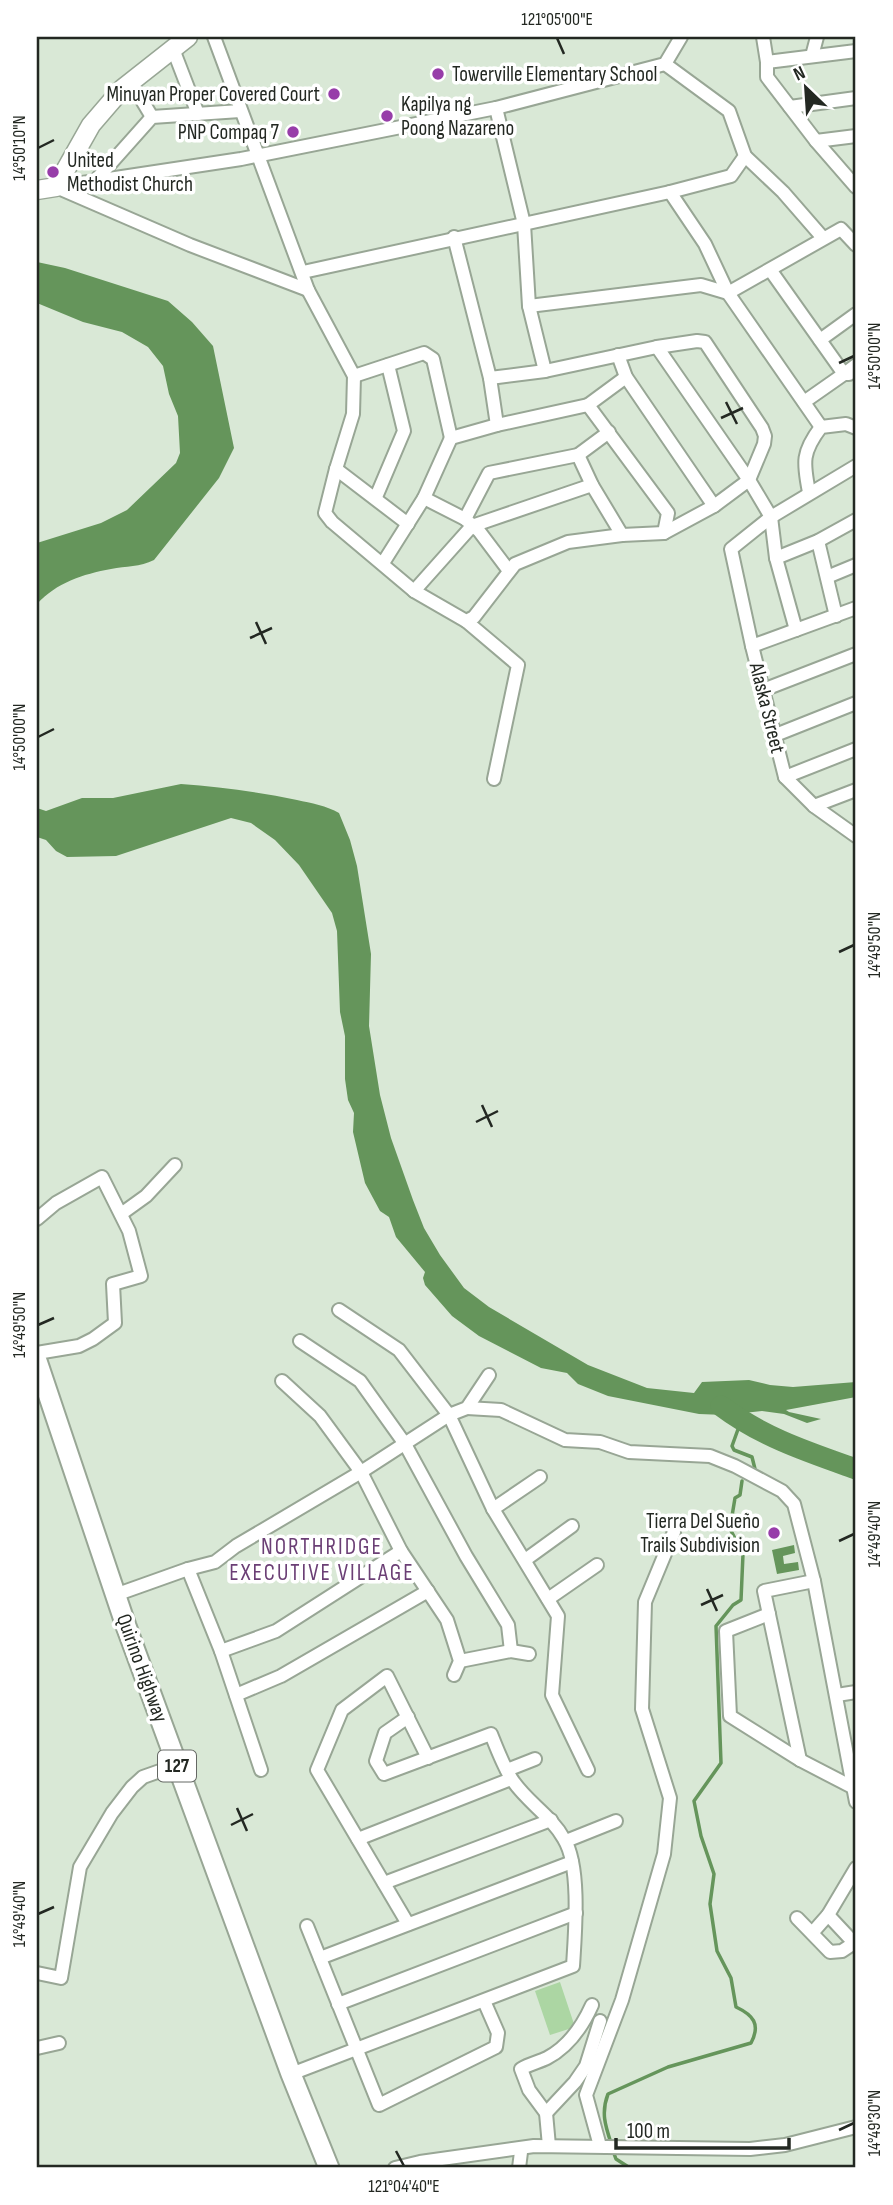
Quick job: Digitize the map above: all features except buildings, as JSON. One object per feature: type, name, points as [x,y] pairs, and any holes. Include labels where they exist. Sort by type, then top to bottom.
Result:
[{"type":"main road","name":"Quirino Highway","points":[[37,1361],[115,1595],[291,2074],[329,2168]]},
{"type":"street","points":[[214,37],[308,290],[354,376],[353,414],[325,513],[332,522],[414,591],[466,621],[515,660],[518,665],[494,779]]},
{"type":"street","points":[[37,190],[256,156],[496,108],[665,64],[681,37]]},
{"type":"street","points":[[762,37],[767,77],[816,141],[856,187]]},
{"type":"street","points":[[812,56],[817,37]]},
{"type":"street","points":[[56,187],[92,125],[122,89],[182,40],[198,114]]},
{"type":"street","points":[[767,62],[856,51]]},
{"type":"street","points":[[665,64],[729,111],[746,156],[783,192],[823,238]]},
{"type":"street","points":[[131,82],[152,117]]},
{"type":"street","points":[[790,107],[856,98]]},
{"type":"street","points":[[496,108],[524,223],[529,306],[545,371]]},
{"type":"street","points":[[95,181],[152,117],[240,111]]},
{"type":"street","points":[[816,141],[856,136]]},
{"type":"street","points":[[303,272],[731,176],[746,156]]},
{"type":"street","points":[[56,187],[190,245],[308,290]]},
{"type":"street","points":[[670,191],[705,244],[728,293],[821,427]]},
{"type":"street","points":[[529,306],[701,285],[728,293],[841,229],[856,246]]},
{"type":"street","points":[[454,237],[490,378],[497,425]]},
{"type":"street","points":[[771,271],[820,340],[850,374]]},
{"type":"street","points":[[820,340],[856,314]]},
{"type":"street","points":[[466,621],[474,617],[515,565],[568,542],[664,533],[714,506],[749,480],[765,436],[705,342],[657,347],[545,371],[490,378]]},
{"type":"street","points":[[657,347],[749,480],[771,517],[776,558],[796,630]]},
{"type":"street","points":[[354,376],[424,353],[429,354],[433,359],[451,438],[424,498],[383,563]]},
{"type":"street","points":[[618,355],[626,377],[714,506]]},
{"type":"street","points":[[376,497],[404,431],[388,365]]},
{"type":"street","points":[[804,402],[850,374],[856,365]]},
{"type":"street","points":[[451,438],[588,405],[626,377]]},
{"type":"street","points":[[588,405],[668,513],[664,533]]},
{"type":"street","points":[[809,492],[804,460],[809,443],[821,427],[846,424],[856,428]]},
{"type":"street","points":[[414,591],[468,523],[489,473],[578,454],[608,432]]},
{"type":"street","points":[[578,454],[592,485],[622,535]]},
{"type":"street","points":[[771,517],[856,466]]},
{"type":"street","points":[[336,468],[408,524]]},
{"type":"street","points":[[468,523],[592,485]]},
{"type":"street","points":[[424,498],[479,531],[509,571]]},
{"type":"street","name":"Alaska Street","points":[[771,517],[731,549],[773,736],[785,776],[814,806],[856,836]]},
{"type":"street","points":[[776,558],[818,541],[856,520]]},
{"type":"street","points":[[818,541],[836,616]]},
{"type":"street","points":[[827,577],[856,565]]},
{"type":"street","points":[[752,646],[856,608]]},
{"type":"street","points":[[763,690],[856,654]]},
{"type":"street","points":[[773,736],[856,703]]},
{"type":"street","points":[[785,776],[856,750]]},
{"type":"street","points":[[814,806],[856,790]]},
{"type":"street","points":[[121,1214],[146,1196],[175,1165]]},
{"type":"street","points":[[37,1219],[57,1203],[102,1177],[121,1214],[141,1276],[113,1284],[115,1323],[79,1346],[37,1353]]},
{"type":"street","points":[[339,1310],[399,1350],[449,1415],[493,1509],[558,1616],[552,1695],[588,1770]]},
{"type":"street","points":[[300,1340],[360,1381],[405,1444],[466,1556],[508,1625],[511,1651]]},
{"type":"street","points":[[467,1408],[489,1375]]},
{"type":"street","points":[[282,1381],[320,1416],[361,1472],[401,1551],[447,1620],[460,1661],[454,1675]]},
{"type":"street","points":[[115,1595],[215,1562],[236,1546],[361,1472],[449,1415],[467,1408],[501,1410],[565,1440],[600,1442],[629,1452],[710,1456],[782,1491],[794,1504],[814,1581],[856,1802]]},
{"type":"street","points":[[493,1509],[541,1477]]},
{"type":"street","points":[[525,1560],[572,1525]]},
{"type":"street","points":[[602,2146],[586,2095],[622,2000],[664,1854],[670,1798],[642,1709],[645,1602],[674,1532]]},
{"type":"street","points":[[221,1651],[276,1632],[401,1551]]},
{"type":"street","points":[[548,1599],[597,1565]]},
{"type":"street","points":[[188,1569],[221,1651],[261,1770]]},
{"type":"street","points":[[800,1760],[764,1591],[814,1581]]},
{"type":"street","points":[[236,1695],[282,1676],[428,1591]]},
{"type":"street","points":[[769,1614],[726,1631],[730,1716],[800,1760],[854,1788]]},
{"type":"street","points":[[460,1661],[511,1651],[529,1654]]},
{"type":"street","points":[[408,1924],[317,1770],[342,1710],[387,1676],[428,1758]]},
{"type":"street","points":[[837,1695],[856,1692]]},
{"type":"street","points":[[291,2074],[573,1966],[576,1913],[572,1862],[566,1841],[551,1820],[509,1775],[491,1734],[384,1774],[376,1761],[385,1733],[408,1717]]},
{"type":"street","points":[[358,1839],[509,1775],[535,1759]]},
{"type":"street","points":[[37,1973],[61,1978],[80,1867],[112,1813],[143,1777],[177,1765]]},
{"type":"street","points":[[384,1883],[551,1820]]},
{"type":"street","points":[[566,1841],[616,1821]]},
{"type":"street","points":[[320,1958],[572,1862]]},
{"type":"street","points":[[813,1933],[828,1915],[856,1868]]},
{"type":"street","points":[[338,2004],[576,1913]]},
{"type":"street","points":[[797,1918],[830,1952],[842,1951],[855,1944],[828,1915]]},
{"type":"street","points":[[307,1926],[379,2105],[496,2047],[498,2033],[484,2001]]},
{"type":"street","points":[[549,2146],[546,2113],[529,2090],[522,2067],[549,2057],[564,2045],[584,2022],[592,2005]]},
{"type":"street","points":[[546,2113],[586,2066],[600,2021]]},
{"type":"street","points":[[37,2048],[59,2043]]},
{"type":"street","points":[[395,2168],[534,2146],[750,2149],[785,2146],[856,2127]]},
{"type":"street","points":[[519,2168],[521,2152]]},
{"type":"shaded area","points":[[37,262],[65,268],[168,301],[192,322],[213,346],[234,448],[219,478],[154,560],[80,577],[53,590],[37,604],[37,543],[101,523],[127,510],[176,463],[180,453],[178,416],[169,394],[163,366],[148,347],[122,332],[83,322],[37,303]]},
{"type":"shaded area","points":[[181,784],[283,797],[319,805],[339,813],[357,866],[371,954],[369,1026],[380,1095],[391,1138],[424,1228],[464,1288],[489,1307],[588,1365],[647,1388],[694,1393],[702,1382],[749,1380],[793,1387],[856,1382],[856,1397],[786,1410],[821,1419],[807,1423],[784,1414],[762,1411],[725,1415],[699,1414],[608,1396],[578,1384],[567,1373],[541,1368],[479,1336],[452,1316],[425,1285],[425,1272],[396,1237],[389,1217],[380,1211],[365,1183],[353,1132],[354,1113],[348,1100],[345,1079],[345,1036],[340,1012],[337,931],[332,913],[299,865],[275,840],[251,823],[231,818],[116,856],[67,857],[56,851],[46,840],[37,837],[37,808],[46,811],[82,798],[113,798]]},
{"type":"shaded area","points":[[794,1545],[795,1553],[783,1556],[784,1564],[798,1562],[799,1570],[777,1574],[772,1550]]},
{"type":"shaded area","points":[[560,1982],[575,2027],[550,2035],[535,1991]]},
{"type":"waterway","points":[[721,1406],[769,1435],[856,1469]]},
{"type":"waterway","points":[[741,1421],[732,1446],[734,1450],[752,1457],[755,1469]]},
{"type":"waterway","points":[[611,2143],[605,2118],[608,2094],[668,2067],[751,2043],[754,2036],[754,2021],[736,2007],[731,1978],[717,1951],[710,1904],[714,1874],[701,1836],[694,1801],[721,1763],[716,1626],[733,1605],[741,1600],[743,1554],[727,1523],[732,1516],[735,1498],[740,1495],[742,1481]]},
{"type":"waterway","points":[[613,2151],[616,2159],[630,2168]]},
{"type":"place","name":"Towerville Elementary School","points":[[438,74]]},
{"type":"place","name":"Minuyan Proper Covered Court","points":[[334,94]]},
{"type":"place","name":"Kapilya ng Poong Nazareno","points":[[387,116]]},
{"type":"place","name":"PNP Compaq 7","points":[[293,132]]},
{"type":"place","name":"United Methodist Church","points":[[53,172]]},
{"type":"place","name":"Tierra Del Sueño Trails Subdivision","points":[[774,1533]]},
{"type":"district","name":"NORTHRIDGE EXECUTIVE VILLAGE","points":[[322,1560]]}]
